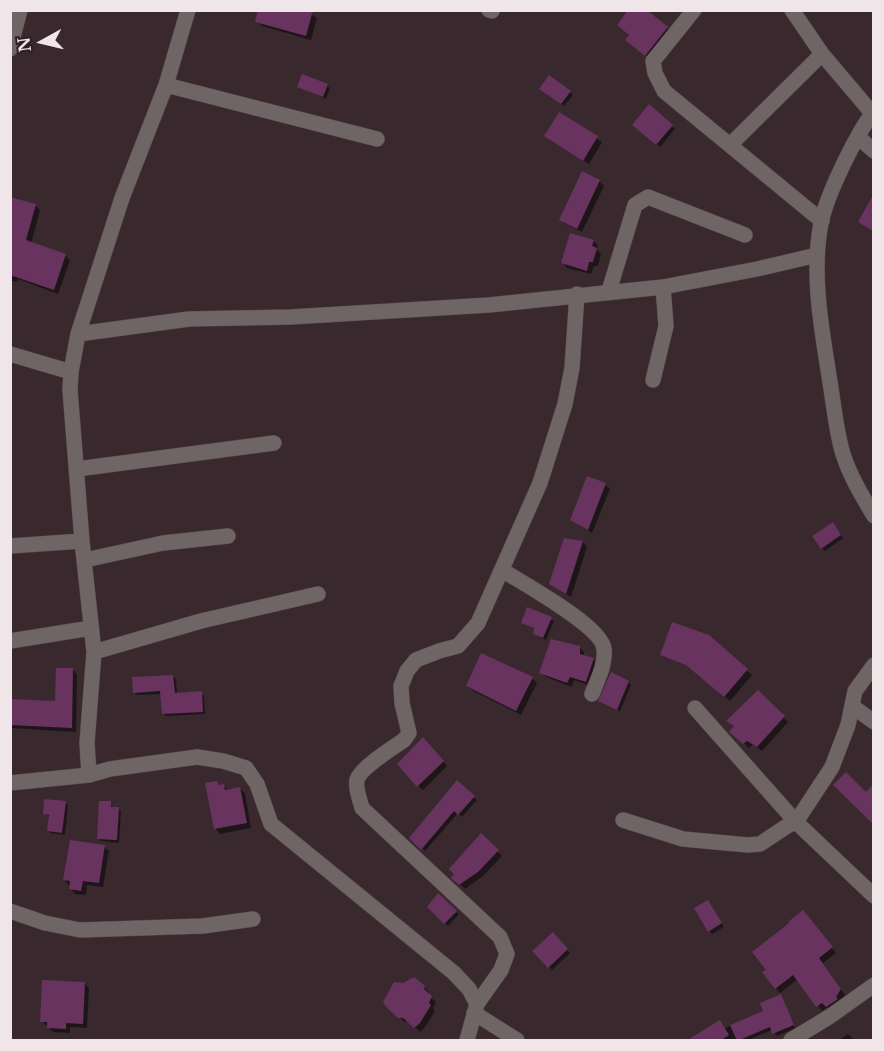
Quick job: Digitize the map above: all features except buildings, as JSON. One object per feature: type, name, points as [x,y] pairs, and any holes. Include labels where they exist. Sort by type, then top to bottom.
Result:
[{"type":"street","points":[[10,49],[20,10]]},
{"type":"street","points":[[89,774],[87,743],[94,652],[82,541],[70,390],[71,372],[78,334],[122,198],[166,85],[188,10]]},
{"type":"street","points":[[694,10],[653,61],[655,73],[664,91],[822,220]]},
{"type":"street","points":[[792,10],[822,54],[873,112],[842,170],[822,220],[817,255],[821,314],[838,435],[852,478],[873,516]]},
{"type":"street","points":[[730,145],[822,54]]},
{"type":"street","points":[[166,85],[377,139]]},
{"type":"street","points":[[858,137],[873,151]]},
{"type":"street","points":[[609,291],[635,205],[648,197],[745,235]]},
{"type":"street","points":[[78,334],[189,319],[291,317],[489,305],[663,286],[757,269],[817,255]]},
{"type":"street","points":[[653,380],[666,326],[663,286]]},
{"type":"street","points":[[466,1041],[476,1009],[501,970],[507,954],[500,937],[362,808],[357,779],[363,770],[404,740],[409,733],[402,703],[401,686],[407,671],[416,660],[458,646],[467,637],[478,622],[502,570],[540,483],[565,404],[572,368],[577,294]]},
{"type":"street","points":[[10,354],[71,372]]},
{"type":"street","points":[[77,469],[274,443]]},
{"type":"street","points":[[85,560],[163,543],[228,536]]},
{"type":"street","points":[[10,546],[82,541]]},
{"type":"street","points":[[502,570],[563,608],[597,635],[604,648],[600,673],[592,694]]},
{"type":"street","points":[[94,652],[201,621],[318,594]]},
{"type":"street","points":[[10,641],[91,628]]},
{"type":"street","points":[[623,820],[683,839],[748,844],[760,844],[796,822],[832,767],[848,725],[855,691],[873,666]]},
{"type":"street","points":[[852,706],[873,723]]},
{"type":"street","points":[[695,708],[796,822],[873,896]]},
{"type":"street","points":[[10,783],[89,774],[197,757],[223,760],[246,768],[257,784],[271,824],[454,973],[469,989],[476,1009],[517,1041]]},
{"type":"street","points":[[10,911],[45,923],[80,930],[202,926],[253,919]]},
{"type":"street","points":[[791,1041],[873,986]]}]
